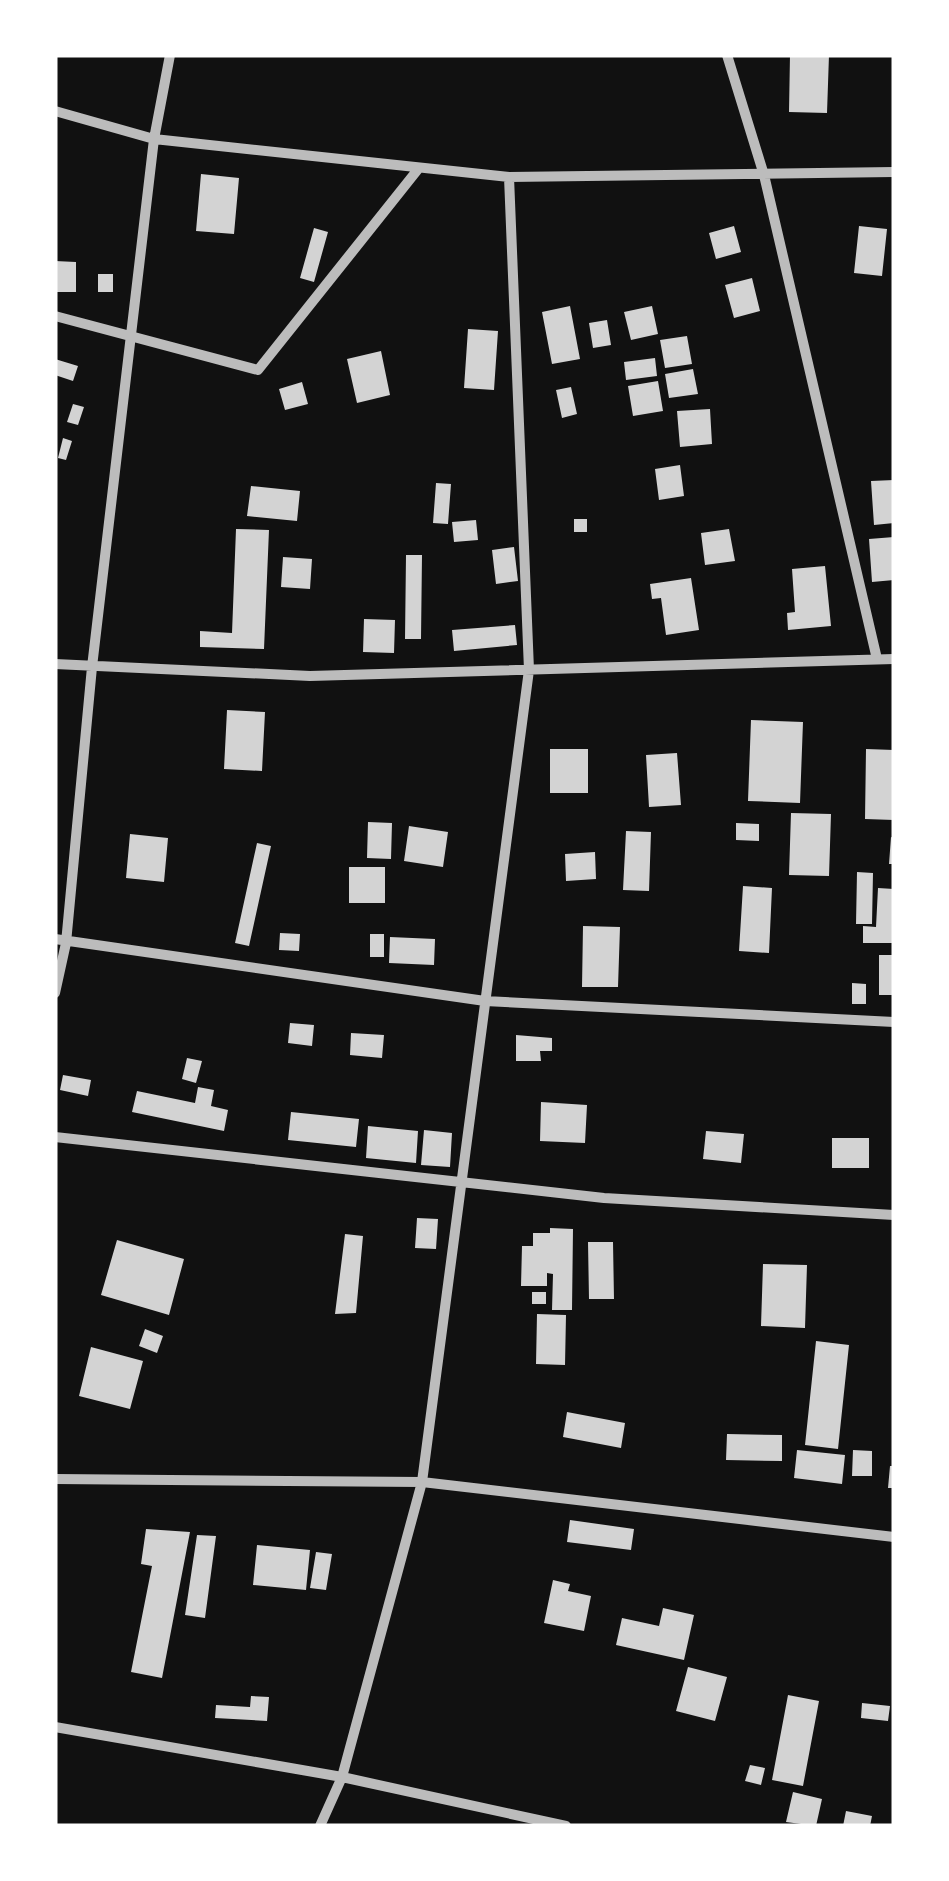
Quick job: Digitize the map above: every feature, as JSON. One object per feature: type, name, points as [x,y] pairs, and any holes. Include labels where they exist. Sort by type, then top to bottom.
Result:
[{"type":"street","points":[[55,993],[154,139],[170,55]]},
{"type":"street","points":[[727,55],[764,175],[877,659]]},
{"type":"street","points":[[55,112],[154,139],[509,177],[894,172]]},
{"type":"street","points":[[55,316],[258,370],[419,168]]},
{"type":"street","points":[[320,1826],[342,1777],[422,1482],[529,670],[509,177]]},
{"type":"street","points":[[55,664],[310,676],[894,659]]},
{"type":"street","points":[[60,941],[485,1001],[894,1022]]},
{"type":"street","points":[[55,1137],[604,1198],[894,1215]]},
{"type":"street","points":[[55,1479],[422,1482],[894,1538]]},
{"type":"street","points":[[55,1727],[342,1777],[566,1826]]},
{"type":"building","points":[[790,55],[829,55],[827,113],[789,112]]},
{"type":"building","points":[[201,174],[239,178],[234,234],[196,231]]},
{"type":"building","points":[[734,226],[741,252],[716,259],[709,233]]},
{"type":"building","points":[[859,226],[887,229],[882,276],[854,273]]},
{"type":"building","points":[[314,228],[328,232],[314,282],[300,278]]},
{"type":"building","points":[[55,261],[76,262],[76,292],[55,292]]},
{"type":"building","points":[[98,274],[113,274],[113,292],[98,292]]},
{"type":"building","points":[[752,278],[760,311],[734,318],[725,285]]},
{"type":"building","points":[[570,306],[580,359],[552,364],[542,312]]},
{"type":"building","points":[[652,306],[658,334],[631,340],[624,312]]},
{"type":"building","points":[[607,320],[611,345],[593,348],[589,323]]},
{"type":"building","points":[[468,329],[498,331],[494,390],[464,388]]},
{"type":"building","points":[[687,336],[692,364],[665,368],[660,340]]},
{"type":"building","points":[[381,351],[390,395],[357,403],[347,359]]},
{"type":"building","points":[[655,358],[657,376],[626,380],[624,362]]},
{"type":"building","points":[[55,359],[78,366],[73,381],[55,375]]},
{"type":"building","points":[[693,369],[698,394],[669,398],[665,374]]},
{"type":"building","points":[[658,381],[663,411],[633,416],[628,386]]},
{"type":"building","points":[[302,382],[308,404],[285,410],[279,389]]},
{"type":"building","points":[[571,387],[577,414],[562,418],[556,390]]},
{"type":"building","points":[[73,404],[84,407],[78,425],[67,422]]},
{"type":"building","points":[[710,409],[712,444],[680,447],[677,411]]},
{"type":"building","points":[[63,438],[72,441],[66,460],[58,458]]},
{"type":"building","points":[[680,465],[684,496],[659,500],[655,469]]},
{"type":"building","points":[[894,480],[894,523],[874,525],[871,481]]},
{"type":"building","points":[[436,483],[451,484],[448,524],[433,523]]},
{"type":"building","points":[[251,486],[300,491],[297,521],[247,516]]},
{"type":"building","points":[[574,519],[587,519],[587,532],[574,532]]},
{"type":"building","points":[[476,520],[478,540],[454,542],[452,522]]},
{"type":"building","points":[[236,529],[269,530],[264,649],[200,647],[200,631],[232,633]]},
{"type":"building","points":[[729,529],[735,561],[705,565],[701,533]]},
{"type":"building","points":[[894,537],[894,580],[872,582],[869,539]]},
{"type":"building","points":[[514,547],[518,581],[496,584],[492,550]]},
{"type":"building","points":[[406,555],[422,555],[421,639],[405,639]]},
{"type":"building","points":[[283,557],[312,559],[310,589],[281,587]]},
{"type":"building","points":[[825,566],[831,626],[788,630],[787,613],[795,612],[792,569]]},
{"type":"building","points":[[691,578],[699,630],[666,635],[661,598],[652,599],[650,584]]},
{"type":"building","points":[[364,619],[395,620],[394,653],[363,652]]},
{"type":"building","points":[[515,625],[517,645],[454,651],[452,630]]},
{"type":"building","points":[[227,710],[265,712],[262,771],[224,769]]},
{"type":"building","points":[[751,720],[803,722],[800,803],[748,801]]},
{"type":"building","points":[[550,749],[588,749],[588,793],[550,793]]},
{"type":"building","points":[[866,749],[894,750],[894,820],[865,819]]},
{"type":"building","points":[[677,753],[681,805],[649,807],[646,755]]},
{"type":"building","points":[[791,813],[831,814],[829,876],[789,875]]},
{"type":"building","points":[[368,822],[392,823],[391,859],[367,858]]},
{"type":"building","points":[[736,823],[759,824],[759,841],[736,840]]},
{"type":"building","points":[[409,826],[448,832],[443,867],[404,861]]},
{"type":"building","points":[[626,831],[651,832],[649,891],[623,890]]},
{"type":"building","points":[[130,834],[168,838],[164,882],[126,878]]},
{"type":"building","points":[[891,837],[894,838],[894,864],[889,864]]},
{"type":"building","points":[[257,843],[271,846],[249,946],[235,943]]},
{"type":"building","points":[[595,852],[596,879],[566,881],[565,854]]},
{"type":"building","points":[[349,867],[385,867],[385,903],[349,903]]},
{"type":"building","points":[[857,872],[873,873],[872,924],[856,924]]},
{"type":"building","points":[[743,886],[772,888],[769,953],[739,951]]},
{"type":"building","points":[[878,888],[894,889],[894,943],[863,943],[863,926],[876,927]]},
{"type":"building","points":[[583,926],[620,927],[618,987],[582,987]]},
{"type":"building","points":[[280,933],[300,934],[299,951],[279,950]]},
{"type":"building","points":[[370,934],[384,934],[384,957],[370,957]]},
{"type":"building","points":[[390,937],[435,939],[434,965],[389,963]]},
{"type":"building","points":[[879,955],[894,955],[894,995],[879,995]]},
{"type":"building","points":[[852,983],[866,984],[866,1004],[852,1004]]},
{"type":"building","points":[[290,1023],[314,1025],[312,1046],[288,1043]]},
{"type":"building","points":[[351,1033],[384,1035],[382,1058],[350,1055]]},
{"type":"building","points":[[516,1035],[552,1038],[552,1051],[540,1051],[541,1061],[516,1061]]},
{"type":"building","points":[[187,1058],[202,1061],[196,1083],[182,1079]]},
{"type":"building","points":[[63,1075],[91,1080],[88,1096],[60,1090]]},
{"type":"building","points":[[198,1087],[214,1090],[211,1106],[228,1110],[224,1131],[132,1112],[137,1091],[195,1103]]},
{"type":"building","points":[[541,1102],[587,1105],[585,1143],[540,1141]]},
{"type":"building","points":[[291,1112],[359,1119],[356,1147],[288,1140]]},
{"type":"building","points":[[368,1126],[418,1131],[416,1163],[366,1158]]},
{"type":"building","points":[[424,1130],[452,1133],[450,1167],[421,1165]]},
{"type":"building","points":[[706,1131],[744,1134],[741,1163],[703,1159]]},
{"type":"building","points":[[832,1138],[869,1138],[869,1168],[832,1168]]},
{"type":"building","points":[[417,1218],[438,1219],[436,1249],[415,1248]]},
{"type":"building","points":[[550,1228],[573,1229],[572,1310],[552,1310],[553,1274],[547,1273],[547,1286],[521,1286],[522,1246],[533,1246],[533,1233],[550,1233]]},
{"type":"building","points":[[345,1234],[363,1236],[356,1313],[335,1314]]},
{"type":"building","points":[[117,1240],[184,1259],[169,1315],[101,1295]]},
{"type":"building","points":[[588,1242],[613,1242],[614,1299],[589,1299]]},
{"type":"building","points":[[763,1264],[807,1265],[805,1328],[761,1326]]},
{"type":"building","points":[[532,1292],[546,1292],[546,1304],[532,1304]]},
{"type":"building","points":[[537,1314],[566,1315],[565,1365],[536,1364]]},
{"type":"building","points":[[145,1329],[163,1336],[157,1353],[139,1346]]},
{"type":"building","points":[[816,1341],[849,1345],[838,1449],[805,1445]]},
{"type":"building","points":[[91,1347],[143,1361],[130,1409],[79,1396]]},
{"type":"building","points":[[567,1412],[625,1423],[621,1448],[563,1437]]},
{"type":"building","points":[[727,1434],[782,1435],[782,1461],[726,1460]]},
{"type":"building","points":[[797,1450],[845,1455],[842,1484],[794,1478]]},
{"type":"building","points":[[853,1450],[872,1451],[872,1476],[852,1476]]},
{"type":"building","points":[[890,1466],[894,1466],[894,1488],[888,1488]]},
{"type":"building","points":[[570,1520],[634,1529],[631,1550],[567,1542]]},
{"type":"building","points":[[146,1529],[190,1532],[162,1678],[131,1672],[152,1566],[141,1564]]},
{"type":"building","points":[[197,1535],[216,1536],[205,1618],[185,1615]]},
{"type":"building","points":[[257,1545],[310,1550],[306,1590],[253,1585]]},
{"type":"building","points":[[316,1552],[332,1554],[326,1590],[310,1588]]},
{"type":"building","points":[[553,1580],[570,1584],[568,1591],[591,1596],[584,1631],[544,1623]]},
{"type":"building","points":[[663,1608],[694,1615],[684,1660],[616,1645],[622,1618],[659,1626]]},
{"type":"building","points":[[688,1667],[727,1677],[715,1721],[676,1711]]},
{"type":"building","points":[[788,1695],[819,1701],[803,1786],[772,1780]]},
{"type":"building","points":[[251,1696],[269,1697],[267,1721],[215,1718],[216,1705],[250,1707]]},
{"type":"building","points":[[862,1703],[890,1706],[888,1721],[861,1718]]},
{"type":"building","points":[[750,1765],[765,1768],[761,1785],[745,1781]]},
{"type":"building","points":[[793,1792],[822,1799],[816,1826],[786,1822]]},
{"type":"building","points":[[846,1811],[872,1816],[870,1826],[843,1826]]}]
